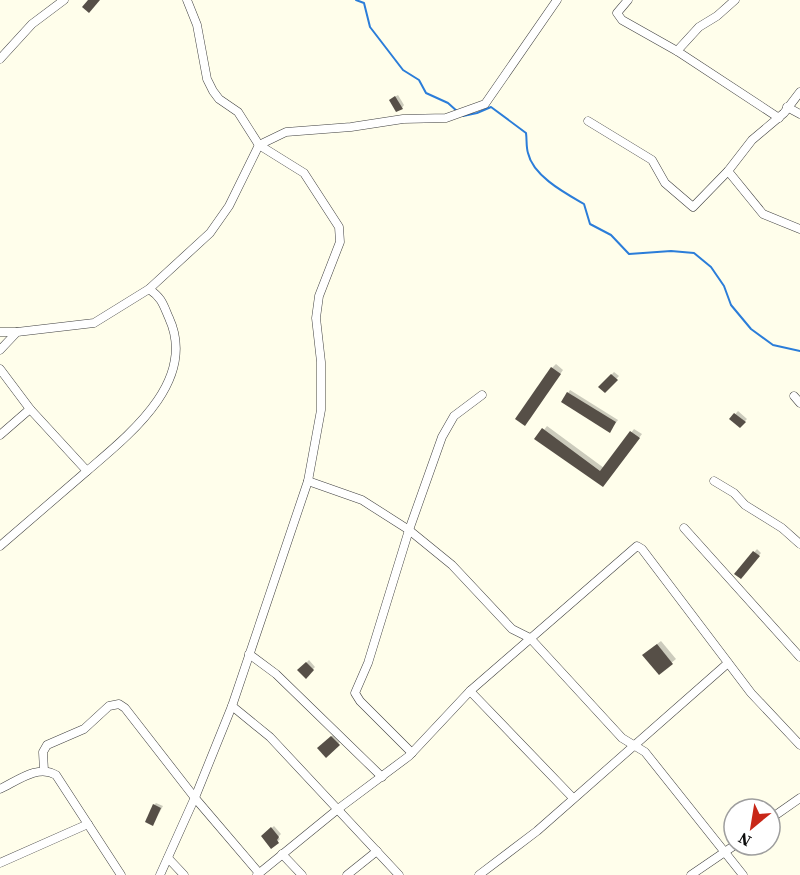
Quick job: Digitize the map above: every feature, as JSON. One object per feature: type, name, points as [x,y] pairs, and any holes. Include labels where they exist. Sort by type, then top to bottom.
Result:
[{"type":"street","points":[[0,59],[32,24],[64,0]]},
{"type":"street","points":[[160,875],[195,798],[232,706],[308,481],[321,410],[321,362],[316,318],[319,296],[340,242],[339,227],[304,173],[259,145],[238,112],[219,99],[207,79],[197,25],[187,0]]},
{"type":"street","points":[[0,332],[94,322],[149,289],[210,233],[229,206],[259,145],[286,132],[351,127],[403,119],[446,118],[485,104],[557,0]]},
{"type":"street","points":[[628,0],[617,13],[618,17],[677,51],[779,118]]},
{"type":"street","points":[[677,51],[699,27],[717,16],[735,0]]},
{"type":"street","points":[[588,121],[652,160],[665,183],[693,207],[728,171],[752,140],[779,118],[800,92]]},
{"type":"street","points":[[787,107],[800,114]]},
{"type":"street","points":[[728,171],[763,214],[800,230]]},
{"type":"street","points":[[0,546],[120,444],[167,388],[175,360],[176,331],[160,297],[149,289]]},
{"type":"street","points":[[0,350],[17,332]]},
{"type":"street","points":[[0,369],[30,409],[87,471]]},
{"type":"street","points":[[412,753],[360,701],[356,693],[371,654],[409,530],[446,429],[454,416],[482,395]]},
{"type":"street","points":[[0,435],[30,409]]},
{"type":"street","points":[[308,481],[362,500],[409,530],[452,565],[512,629],[530,638],[622,738],[645,752],[722,846]]},
{"type":"street","points":[[714,482],[734,493],[745,505],[782,528],[800,544]]},
{"type":"street","points":[[684,528],[800,657]]},
{"type":"street","points":[[44,771],[43,752],[47,745],[84,729],[109,706],[118,704],[125,708],[258,874],[412,753],[470,691],[637,546],[642,549],[752,693],[800,745]]},
{"type":"street","points":[[249,654],[276,674],[381,777]]},
{"type":"street","points":[[479,875],[537,831],[728,663]]},
{"type":"street","points":[[470,691],[573,798]]},
{"type":"street","points":[[232,706],[270,737],[399,875]]},
{"type":"street","points":[[0,789],[31,774],[52,772],[60,780],[121,875]]},
{"type":"street","points":[[782,811],[800,798]]},
{"type":"street","points":[[0,863],[88,824]]},
{"type":"street","points":[[347,875],[377,851]]},
{"type":"street","points":[[282,854],[302,875]]},
{"type":"street","points":[[692,875],[722,854]]},
{"type":"street","points":[[730,857],[743,875]]},
{"type":"street","points":[[168,858],[184,875]]},
{"type":"building","points":[[88,0],[100,0],[89,13],[82,7]]},
{"type":"building","points":[[395,96],[403,109],[396,112],[389,100]]},
{"type":"building","points":[[551,367],[561,374],[525,426],[515,419]]},
{"type":"building","points":[[611,374],[618,380],[605,393],[598,387]]},
{"type":"building","points":[[567,392],[616,422],[610,433],[561,402]]},
{"type":"building","points":[[734,413],[746,422],[740,428],[729,419]]},
{"type":"building","points":[[542,428],[600,471],[630,431],[640,438],[603,487],[534,439]]},
{"type":"building","points":[[753,551],[760,556],[741,579],[734,574]]},
{"type":"building","points":[[657,644],[673,664],[659,675],[642,655]]},
{"type":"building","points":[[306,662],[314,670],[306,679],[297,670]]},
{"type":"building","points":[[331,736],[340,745],[326,758],[317,748]]},
{"type":"building","points":[[153,804],[161,808],[153,826],[145,822]]},
{"type":"building","points":[[271,827],[279,837],[277,840],[279,843],[271,849],[261,836]]},
{"type":"waterway","points":[[356,0],[364,3],[370,27],[403,70],[419,80],[426,93],[448,103],[458,112]]},
{"type":"waterway","points":[[463,116],[491,107],[526,133],[528,153],[536,169],[551,183],[584,204],[590,224],[611,235],[629,254],[671,251],[694,253],[711,267],[724,286],[731,305],[751,329],[773,345],[800,351]]}]
